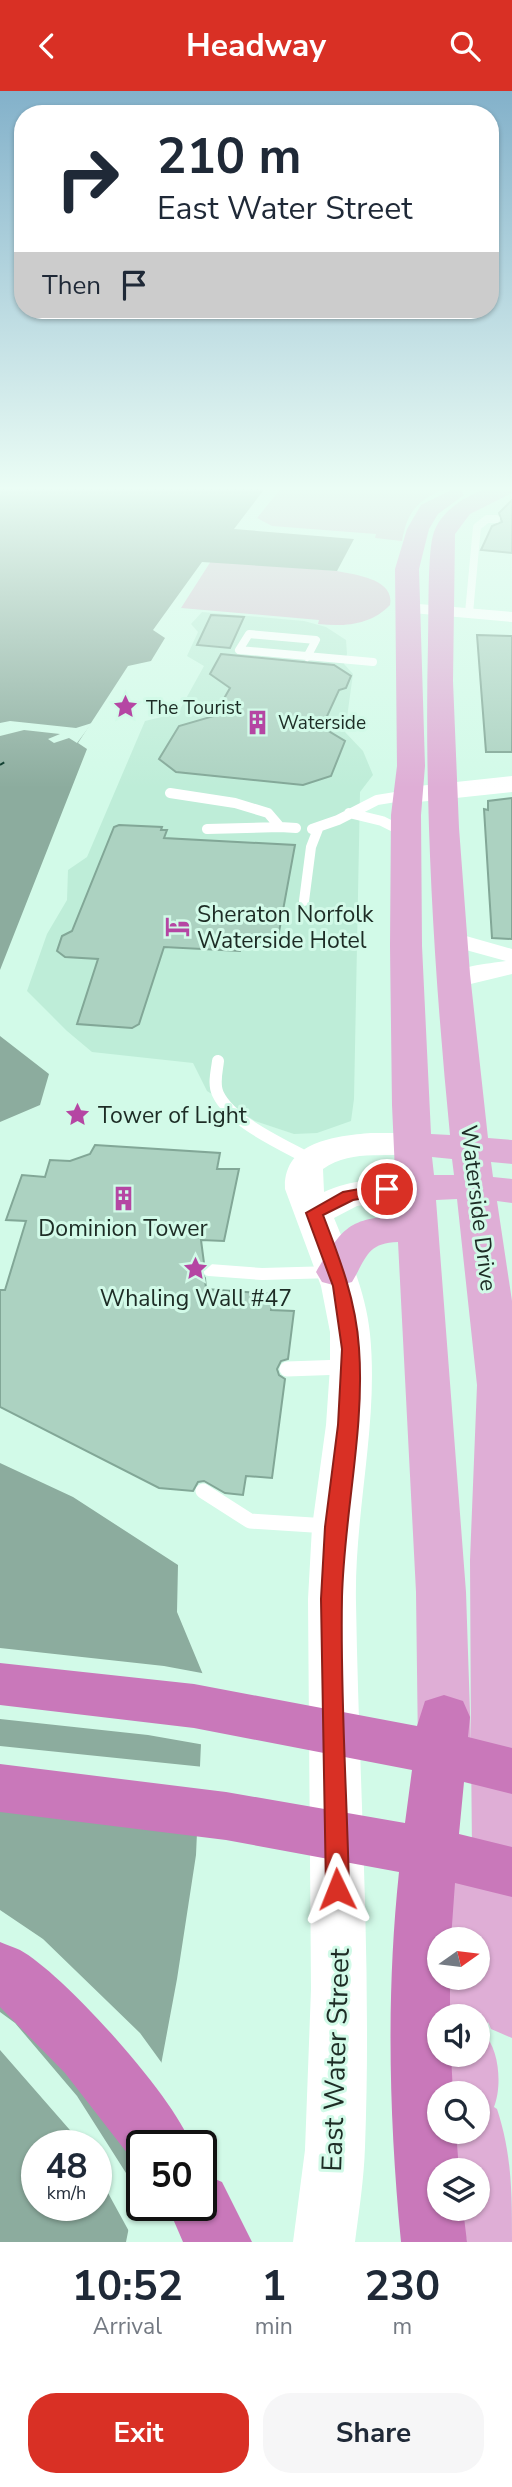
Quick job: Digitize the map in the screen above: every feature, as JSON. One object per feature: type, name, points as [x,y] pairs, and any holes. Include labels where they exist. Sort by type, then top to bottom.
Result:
[{"type":"highway","points":[[0,1684],[208,1708],[406,1745],[512,1771]]},
{"type":"highway","points":[[434,2242],[425,2137],[420,1998],[422,1935],[444,1717]]},
{"type":"highway","points":[[0,1788],[133,1802],[257,1820],[512,1872]]},
{"type":"highway","points":[[0,1970],[70,2033],[127,2099],[149,2130]]},
{"type":"highway","points":[[207,2221],[219,2242]]},
{"type":"main road","name":"Waterside Drive","points":[[407,587],[411,767],[425,793]]},
{"type":"main road","name":"Waterside Drive","points":[[441,587],[440,643],[425,793],[452,939],[454,981],[493,1170],[500,1458],[494,1541],[498,1835],[512,2009]]},
{"type":"main road","points":[[407,621],[440,643]]},
{"type":"main road","points":[[425,793],[512,784]]},
{"type":"main road","name":"Waterside Drive","points":[[425,793],[406,833],[412,1145],[441,1592],[453,1927]]},
{"type":"main road","points":[[311,1160],[326,1152],[347,1147],[412,1145],[493,1170]]},
{"type":"main road","name":"East Water Street","points":[[311,1160],[305,1169],[302,1182],[334,1240],[348,1315],[351,1367],[348,1425],[335,1527],[331,1657],[339,1989],[335,2150],[324,2242]]},
{"type":"main road","points":[[334,1240],[374,1230],[493,1170]]},
{"type":"main road","points":[[478,2144],[500,2242]]},
{"type":"street","points":[[407,621],[440,611],[512,617]]},
{"type":"street","points":[[452,939],[512,956]]},
{"type":"street","points":[[454,981],[477,973],[512,967]]},
{"type":"lane","points":[[469,613],[471,587]]},
{"type":"lane","points":[[309,655],[316,640],[248,633],[239,650],[373,662]]},
{"type":"lane","points":[[170,793],[235,803],[268,813],[280,827]]},
{"type":"lane","points":[[304,901],[315,829],[377,800],[425,793]]},
{"type":"lane","points":[[348,813],[382,821],[406,833]]},
{"type":"lane","points":[[207,829],[296,828]]},
{"type":"lane","points":[[218,1061],[215,1086],[224,1103],[265,1134],[311,1160]]},
{"type":"lane","points":[[209,1270],[262,1274],[334,1240]]},
{"type":"lane","points":[[287,1369],[351,1367]]},
{"type":"lane","points":[[204,1492],[250,1521],[335,1527]]},
{"type":"shaded area","points":[[0,587],[184,587],[153,630],[165,638],[151,661],[128,666],[78,743],[87,749],[0,970]]},
{"type":"shaded area","points":[[194,587],[384,587],[390,596],[390,605],[383,612],[366,621],[338,625],[318,624],[319,620],[181,608]]},
{"type":"shaded area","points":[[202,612],[304,621],[326,627],[346,640],[347,654],[344,664],[353,674],[345,732],[363,751],[373,775],[360,792],[354,1099],[351,1121],[317,1133],[294,1134],[255,1121],[207,1091],[193,1063],[92,1052],[27,991],[47,934],[67,900],[68,870],[87,857],[145,721],[178,713],[204,666],[187,656],[198,632],[191,624]]},
{"type":"shaded area","points":[[0,1036],[49,1074],[40,1105],[0,1122]]},
{"type":"shaded area","points":[[0,1463],[73,1497],[178,1565],[177,1612],[204,1677],[196,1855],[155,2097],[146,2130],[126,2130],[126,2221],[130,2221],[126,2242],[0,2242]]},
{"type":"pier","points":[[10,721],[76,728],[92,723],[77,743],[69,738],[54,743],[48,739],[60,734],[24,730],[0,736],[0,723]]},
{"type":"pier","points":[[0,1648],[164,1666],[207,1674],[205,1745],[148,1735],[0,1719]]},
{"type":"pier","points":[[0,1746],[204,1767],[201,1827],[0,1804]]},
{"type":"pier","points":[[0,1910],[43,1939],[140,2033],[164,2066],[152,2130],[128,2130],[0,1995]]},
{"type":"pier","points":[[0,2012],[15,2023],[77,2096],[99,2130],[70,2130],[0,2050]]},
{"type":"pier","points":[[112,2151],[126,2173],[126,2221],[134,2221],[131,2235],[112,2200]]},
{"type":"building","points":[[211,615],[244,617],[230,648],[197,645]]},
{"type":"building","points":[[477,635],[512,636],[512,752],[486,752]]},
{"type":"building","name":"Waterside","points":[[221,654],[334,665],[351,676],[346,688],[339,690],[322,727],[345,741],[331,776],[303,785],[176,772],[159,759],[179,726],[214,716],[230,688],[210,674]]},
{"type":"building","points":[[512,798],[512,939],[492,938],[484,809],[488,810],[488,801]]},
{"type":"building","name":"Sheraton Norfolk Waterside Hotel","points":[[114,827],[162,827],[161,830],[167,830],[164,838],[295,845],[277,943],[243,941],[240,951],[164,947],[139,1024],[132,1028],[77,1024],[98,959],[65,957],[57,951],[62,936],[72,931]]},
{"type":"building","points":[[95,1145],[220,1153],[217,1169],[239,1169],[224,1241],[201,1240],[204,1263],[200,1270],[205,1278],[206,1289],[273,1294],[271,1310],[294,1311],[288,1359],[281,1361],[277,1369],[279,1375],[285,1379],[272,1478],[246,1476],[243,1495],[225,1493],[204,1481],[198,1482],[193,1491],[159,1488],[0,1407],[0,1290],[5,1290],[26,1221],[6,1220],[22,1175],[45,1177],[50,1160],[70,1161],[90,1154]]},
{"type":"ferry route","points":[[0,765],[8,760]]},
{"type":"place","name":"The Tourist","points":[[126,707]]},
{"type":"place","name":"Waterside","points":[[258,722]]},
{"type":"place","name":"Sheraton Norfolk Waterside Hotel","points":[[177,927]]},
{"type":"place","name":"Tower of Light","points":[[78,1115]]},
{"type":"place","name":"Dominion Tower","points":[[123,1198]]},
{"type":"place","name":"Whaling Wall #47","points":[[196,1268]]},
{"type":"route","points":[[337,1889],[331,1599],[335,1527],[348,1425],[351,1349],[348,1315],[341,1286],[314,1213],[348,1195],[387,1189]]}]
